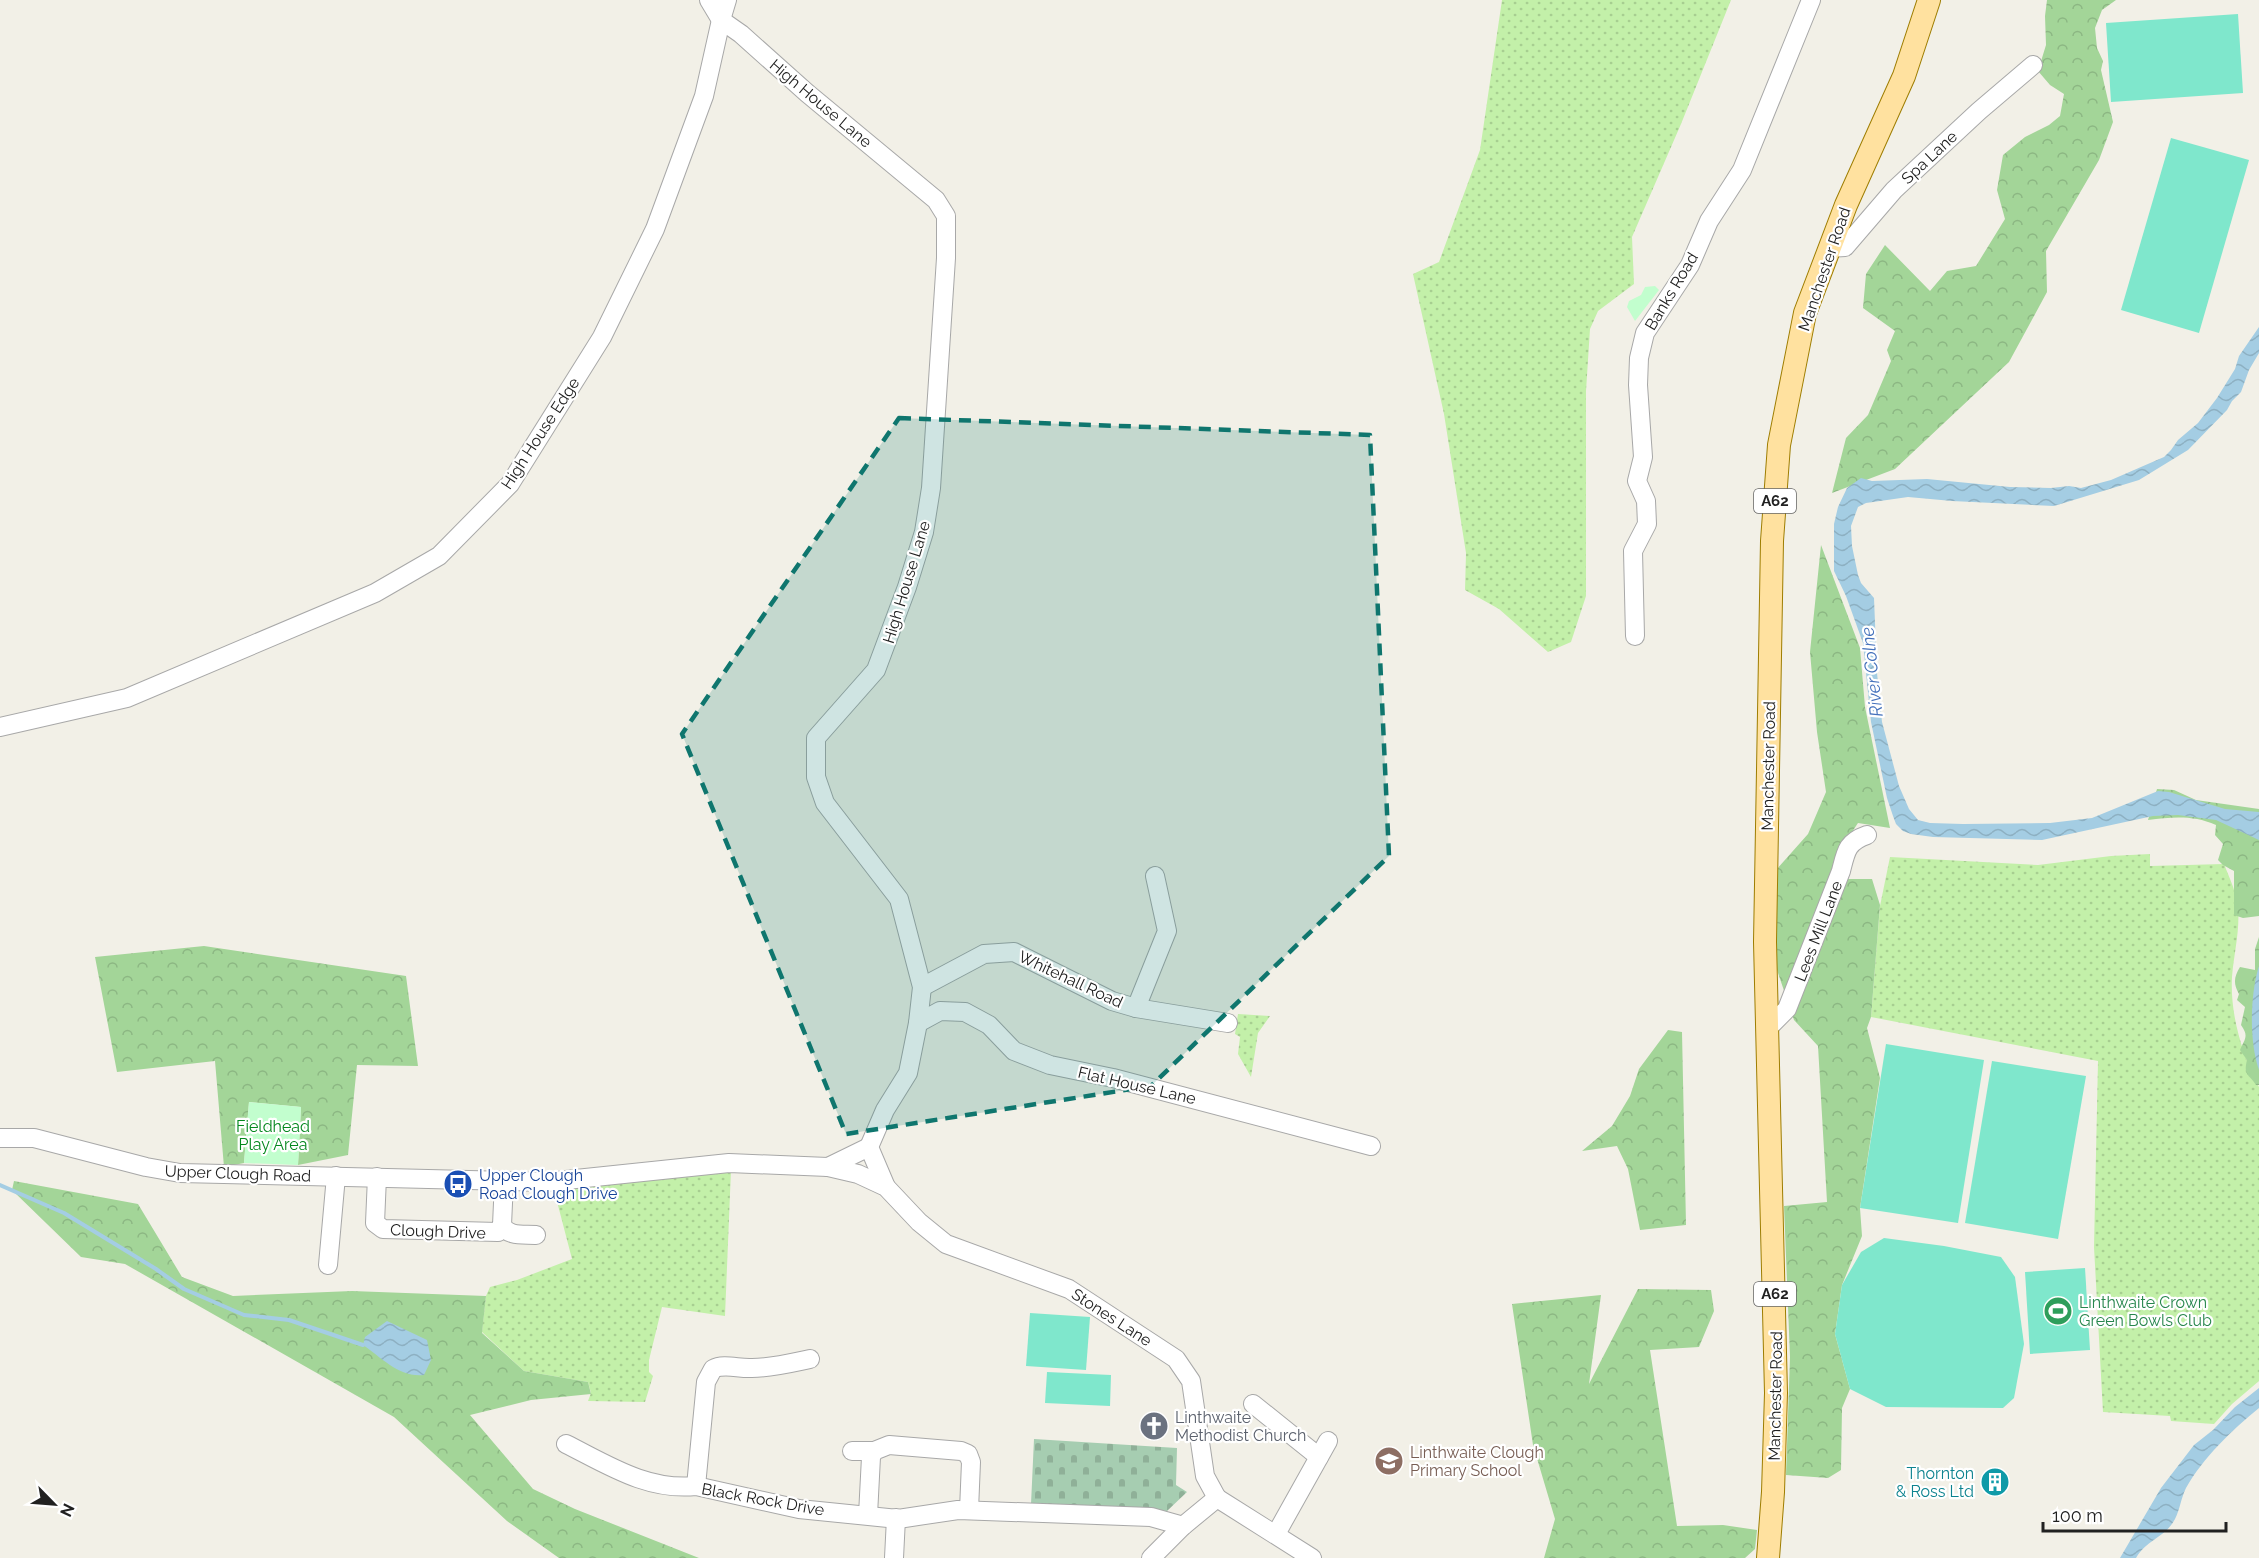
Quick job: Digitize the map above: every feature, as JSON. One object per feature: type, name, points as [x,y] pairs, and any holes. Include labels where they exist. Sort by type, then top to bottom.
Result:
[{"type":"main road","name":"Manchester Road","points":[[1768,1558],[1776,1393],[1765,942],[1772,541],[1779,446],[1806,313],[1829,248],[1904,75],[1929,0]]},
{"type":"street","points":[[709,0],[721,20]]},
{"type":"street","name":"High House Edge","points":[[0,727],[127,698],[375,593],[439,556],[510,484],[602,337],[655,229],[704,96],[727,0]]},
{"type":"street","name":"Banks Road","points":[[1635,636],[1633,551],[1647,524],[1646,501],[1637,481],[1643,457],[1638,386],[1639,358],[1645,333],[1690,265],[1709,221],[1742,170],[1811,0]]},
{"type":"street","name":"High House Lane","points":[[721,20],[741,34],[807,93],[936,200],[946,216],[946,258],[931,488],[924,532],[883,656],[876,670],[816,738],[816,777],[825,803],[899,899],[922,987],[918,1023],[908,1073],[885,1110],[869,1148]]},
{"type":"street","name":"Spa Lane","points":[[1829,248],[1845,247],[1894,190],[2033,65]]},
{"type":"street","name":"Lees Mill Lane","points":[[1767,1029],[1787,1009],[1841,871],[1846,851],[1854,840],[1868,835]]},
{"type":"street","points":[[1136,1008],[1167,931],[1155,876]]},
{"type":"street","name":"Whitehall Road","points":[[922,987],[984,954],[1014,952],[1112,1001],[1136,1008],[1228,1023]]},
{"type":"street","name":"Flat House Lane","points":[[918,1023],[940,1011],[965,1012],[989,1026],[1014,1051],[1050,1065],[1146,1087],[1371,1146]]},
{"type":"street","name":"Upper Clough Road","points":[[0,1138],[34,1138],[146,1167],[180,1173],[565,1181],[729,1163],[828,1167],[858,1174]]},
{"type":"street","points":[[828,1167],[869,1148],[886,1187]]},
{"type":"street","name":"Stones Lane","points":[[858,1174],[886,1187],[919,1222],[946,1244],[1069,1289],[1176,1359],[1191,1382],[1205,1476],[1217,1498]]},
{"type":"street","name":"Upper Clough Road","points":[[328,1265],[336,1176]]},
{"type":"street","name":"Clough Drive","points":[[377,1177],[375,1223],[383,1229],[498,1232],[502,1225],[504,1181]]},
{"type":"street","points":[[502,1225],[510,1233],[536,1234]]},
{"type":"street","points":[[696,1486],[706,1382],[713,1369],[723,1366],[751,1368],[773,1366],[810,1359]]},
{"type":"street","points":[[1252,1404],[1319,1457]]},
{"type":"street","points":[[1276,1534],[1328,1440]]},
{"type":"street","name":"Black Rock Drive","points":[[566,1443],[645,1482],[672,1487],[696,1486],[799,1509],[897,1518],[958,1510],[1151,1517],[1183,1526]]},
{"type":"street","points":[[852,1451],[874,1451],[889,1445],[961,1451],[968,1454],[971,1462],[969,1510]]},
{"type":"street","points":[[868,1515],[871,1457],[874,1451]]},
{"type":"street","points":[[1151,1558],[1183,1526],[1217,1498],[1312,1558]]},
{"type":"street","points":[[894,1558],[897,1518]]},
{"type":"highlighted area","points":[[899,418],[1370,435],[1389,856],[1151,1086],[846,1134],[682,734]]},
{"type":"green space","points":[[1502,0],[1731,0],[1632,237],[1634,284],[1598,311],[1590,329],[1586,391],[1586,596],[1571,642],[1548,652],[1499,609],[1465,590],[1466,553],[1444,414],[1413,274],[1439,262],[1480,150]]},
{"type":"green space","points":[[2047,0],[2116,0],[2102,10],[2095,28],[2097,48],[2103,61],[2101,70],[2113,122],[2099,160],[2046,251],[2047,292],[2009,362],[1895,469],[1832,493],[1846,438],[1868,415],[1891,361],[1887,350],[1895,331],[1863,308],[1866,274],[1885,245],[1930,291],[1947,271],[1976,266],[2005,219],[1997,190],[2003,155],[2025,137],[2049,125],[2060,116],[2064,94],[2050,85],[2038,71],[2046,45]]},
{"type":"green space","points":[[2238,14],[2243,93],[2111,102],[2106,23]]},
{"type":"green space","points":[[2171,138],[2249,160],[2199,333],[2121,310]]},
{"type":"green space","points":[[1655,286],[1659,290],[1635,321],[1627,307],[1629,301],[1641,295],[1645,287]]},
{"type":"green space","points":[[1821,545],[1860,648],[1865,707],[1890,828],[1858,823],[1834,859],[1844,879],[1872,879],[1880,905],[1871,1017],[1867,1028],[1880,1078],[1860,1208],[1862,1236],[1842,1285],[1835,1334],[1850,1389],[1842,1408],[1841,1470],[1828,1478],[1786,1475],[1790,1357],[1784,1206],[1827,1202],[1818,1046],[1794,1020],[1777,970],[1777,869],[1808,834],[1826,792],[1817,732],[1810,652]]},
{"type":"green space","points":[[2157,789],[2174,790],[2196,800],[2259,809],[2259,916],[2243,918],[2234,915],[2234,871],[2218,860],[2223,844],[2215,835],[2216,825],[2183,818],[2148,820]]},
{"type":"green space","points":[[2150,854],[2150,866],[2224,864],[2238,908],[2238,934],[2232,977],[2235,1020],[2242,1048],[2259,1087],[2259,1381],[2232,1404],[2214,1424],[2171,1421],[2170,1416],[2103,1412],[2094,1247],[2098,1061],[1871,1017],[1880,906],[1890,857],[2038,865],[2111,856]]},
{"type":"green space","points":[[2259,937],[2259,1085],[2256,1085],[2246,1072],[2247,1060],[2240,1050],[2245,1038],[2241,1025],[2245,1007],[2237,1000],[2239,994],[2235,980],[2240,967],[2255,970],[2255,949]]},
{"type":"green space","points":[[204,946],[406,976],[418,1066],[357,1065],[348,1155],[298,1165],[301,1107],[249,1102],[244,1163],[224,1167],[215,1061],[117,1072],[95,957]]},
{"type":"green space","points":[[1238,1014],[1270,1016],[1258,1033],[1251,1077],[1238,1054],[1240,1037],[1235,1034]]},
{"type":"green space","points":[[1668,1030],[1682,1032],[1686,1225],[1640,1230],[1628,1169],[1617,1146],[1582,1151],[1612,1126],[1630,1096],[1639,1069]]},
{"type":"green space","points":[[1886,1044],[1984,1060],[1958,1223],[1860,1208]]},
{"type":"green space","points":[[1992,1061],[2086,1076],[2058,1239],[1965,1223]]},
{"type":"green space","name":"Fieldhead Play Area","points":[[249,1102],[301,1107],[298,1165],[244,1163]]},
{"type":"green space","points":[[731,1170],[725,1316],[662,1307],[649,1360],[649,1372],[653,1376],[645,1402],[588,1401],[591,1393],[588,1382],[524,1371],[482,1332],[486,1296],[490,1287],[517,1280],[572,1259],[554,1190]]},
{"type":"green space","points":[[14,1181],[138,1204],[182,1277],[233,1296],[352,1291],[486,1296],[482,1333],[524,1371],[588,1382],[591,1394],[531,1400],[470,1415],[533,1489],[575,1509],[699,1558],[559,1558],[507,1521],[394,1417],[125,1264],[81,1257],[12,1190]]},
{"type":"green space","points":[[1884,1238],[2001,1257],[2015,1277],[2024,1344],[2014,1398],[2003,1408],[1886,1407],[1850,1389],[1835,1334],[1842,1285],[1861,1252]]},
{"type":"green space","name":"Linthwaite Crown Green Bowls Club","points":[[2085,1268],[2090,1350],[2030,1354],[2025,1272]]},
{"type":"green space","points":[[1638,1289],[1711,1290],[1714,1311],[1699,1347],[1650,1350],[1677,1526],[1723,1525],[1757,1530],[1755,1549],[1745,1558],[1544,1558],[1555,1519],[1533,1445],[1512,1304],[1601,1295],[1589,1384]]},
{"type":"green space","points":[[1030,1313],[1090,1317],[1086,1370],[1026,1366]]},
{"type":"green space","points":[[1047,1372],[1111,1375],[1110,1406],[1045,1403]]},
{"type":"green space","points":[[1034,1439],[1177,1448],[1176,1485],[1187,1492],[1167,1511],[1031,1504]]},
{"type":"water","name":"River Colne","points":[[2259,327],[2259,353],[2249,370],[2241,392],[2227,410],[2188,450],[2139,480],[2054,506],[1908,497],[1866,503],[1858,507],[1851,526],[1852,546],[1858,575],[1861,583],[1874,598],[1877,673],[1882,722],[1899,786],[1909,809],[1918,820],[1930,823],[1963,824],[2050,823],[2092,818],[2158,791],[2169,792],[2225,809],[2259,812],[2259,840],[2216,820],[2178,815],[2153,816],[2042,840],[1933,837],[1903,831],[1896,824],[1887,798],[1871,722],[1863,643],[1834,571],[1834,524],[1838,507],[1847,488],[1861,478],[1872,481],[1927,479],[2010,487],[2051,488],[2069,486],[2081,488],[2111,480],[2164,457],[2178,440],[2198,423],[2217,398],[2235,369],[2239,356]]},
{"type":"water","points":[[2259,966],[2259,1070],[2252,1032],[2252,1018]]},
{"type":"water","points":[[387,1321],[427,1340],[431,1360],[424,1375],[399,1370],[363,1345],[365,1337]]},
{"type":"water","points":[[2259,1388],[2259,1408],[2209,1455],[2186,1488],[2177,1515],[2171,1525],[2145,1547],[2136,1558],[2120,1558],[2161,1488],[2194,1445]]},
{"type":"waterway","points":[[0,1185],[64,1213],[156,1269],[184,1289],[244,1315],[289,1320],[363,1345]]},
{"type":"place","name":"Upper Clough Road Clough Drive","points":[[458,1184]]},
{"type":"place","name":"Linthwaite Crown Green Bowls Club","points":[[2058,1311]]},
{"type":"place","name":"Linthwaite Methodist Church","points":[[1154,1426]]},
{"type":"place","name":"Linthwaite Clough Primary School","points":[[1389,1461]]},
{"type":"place","name":"Thornton & Ross Ltd","points":[[1995,1482]]}]
